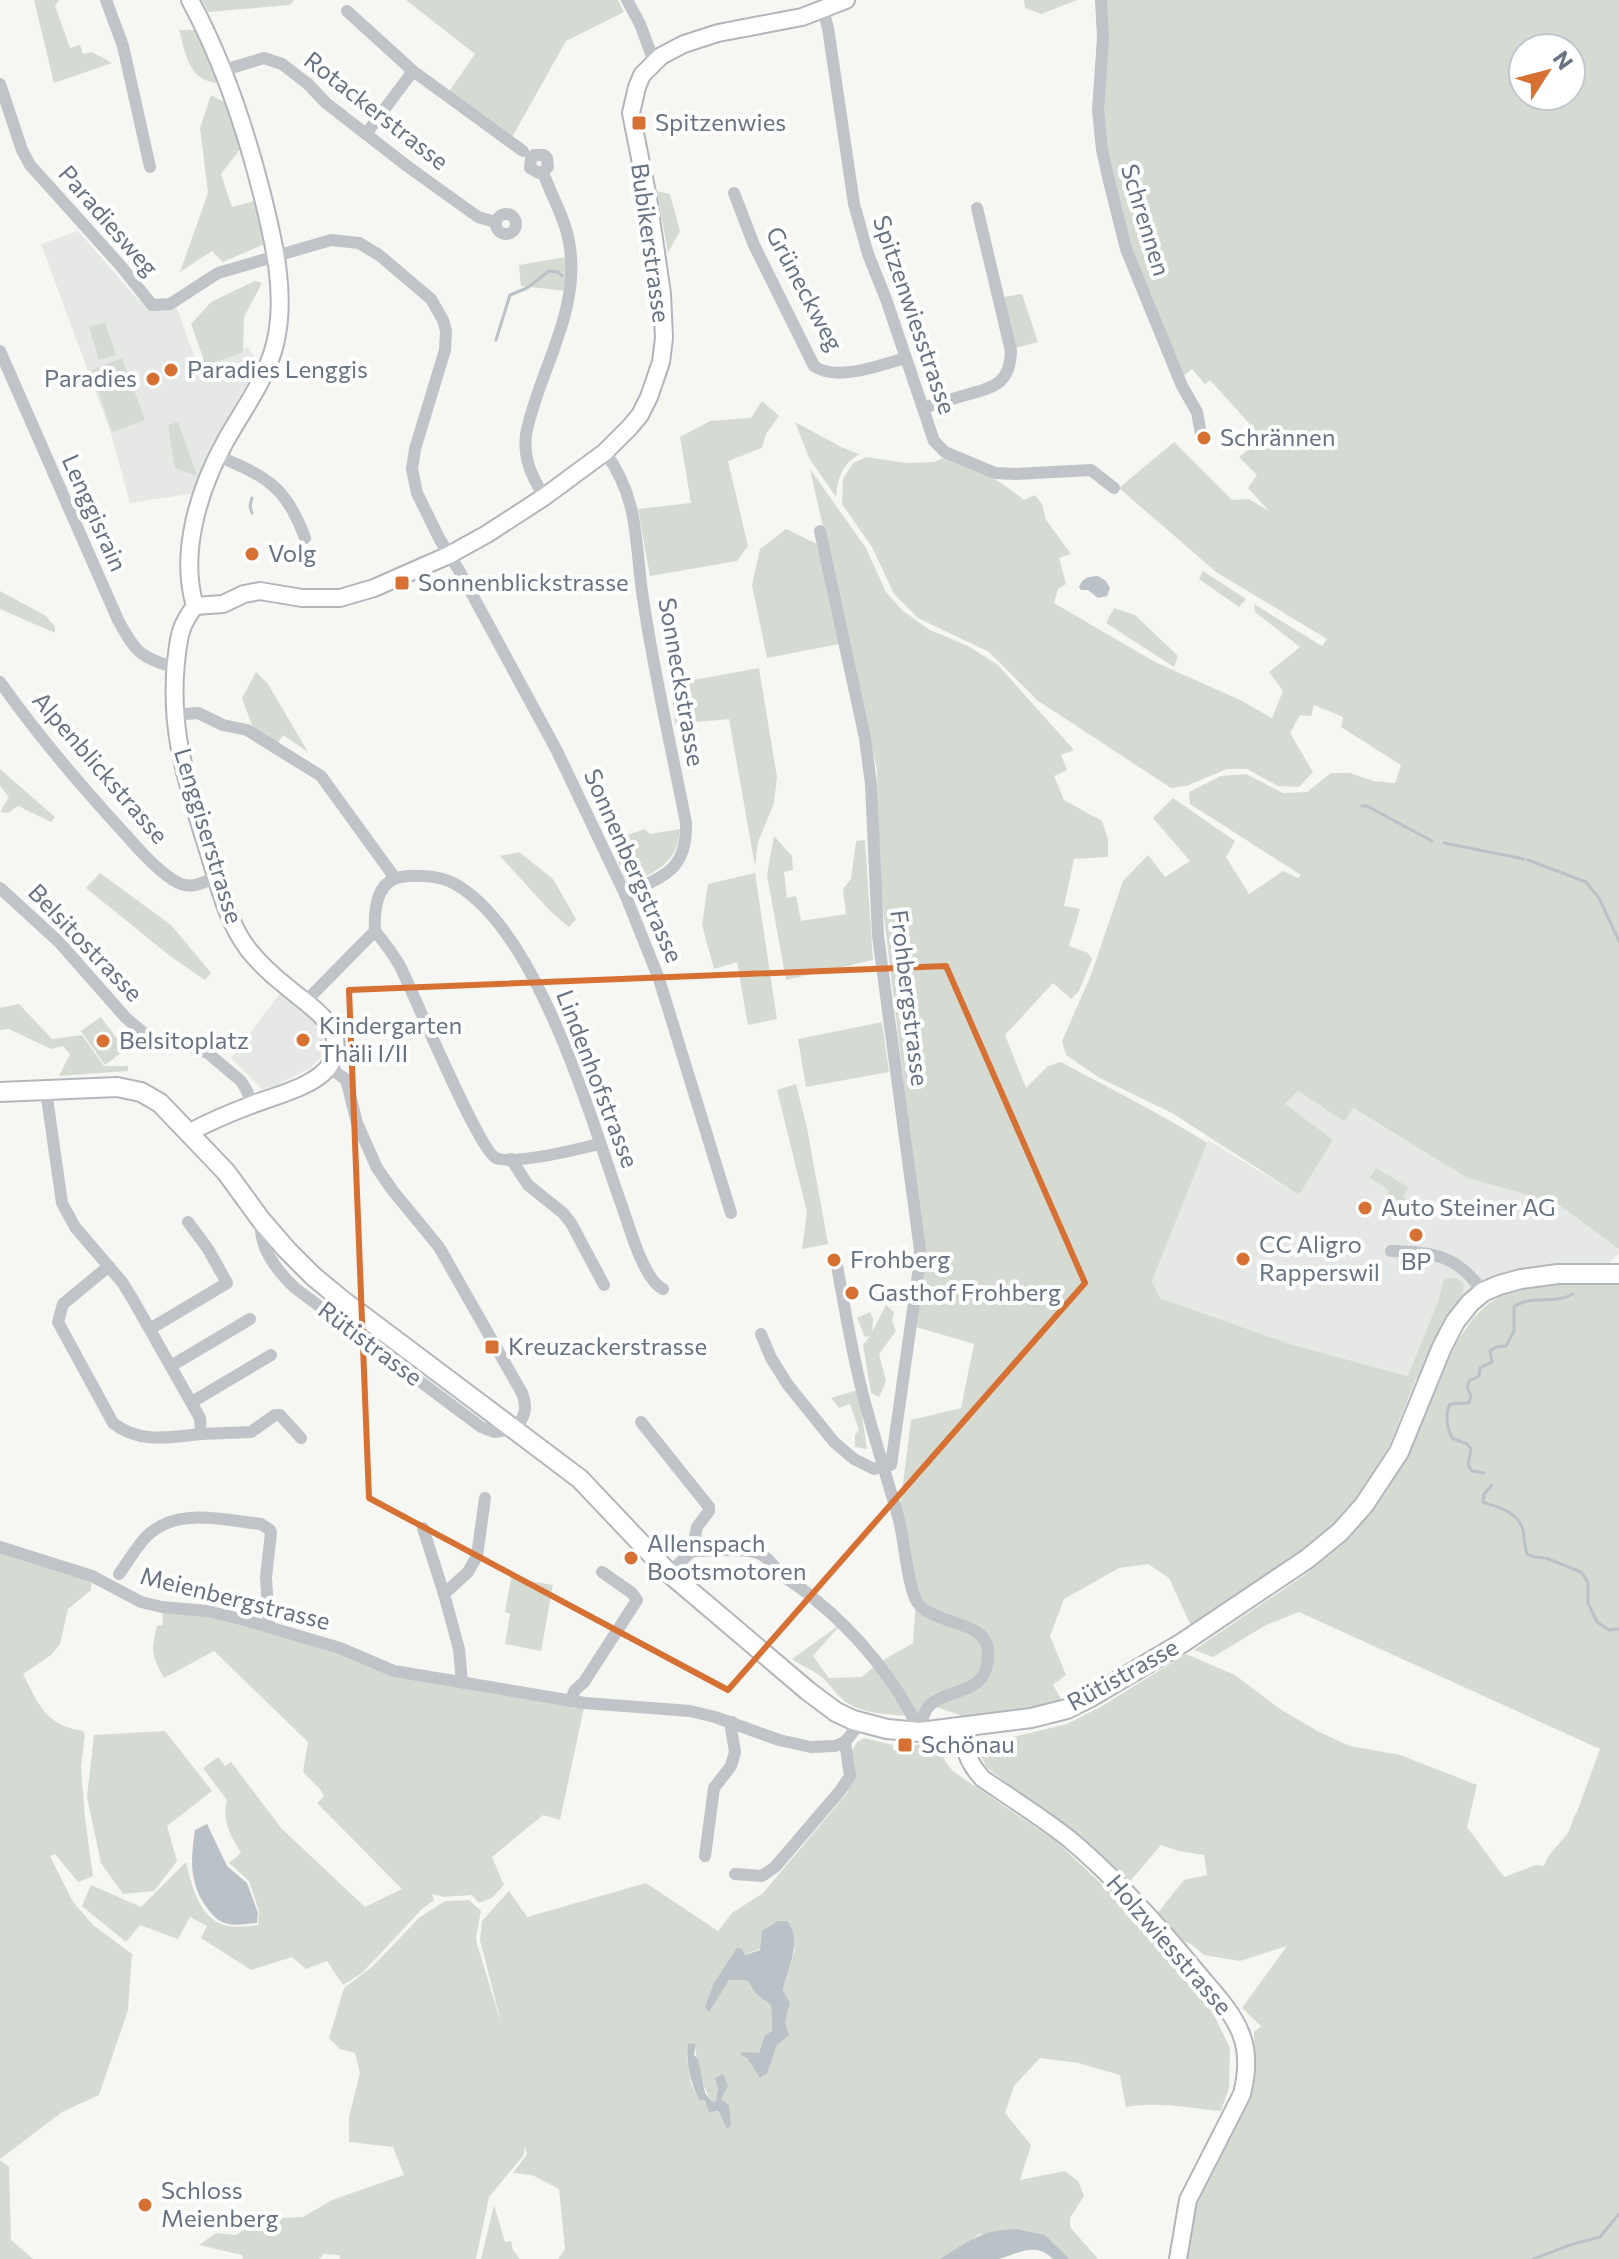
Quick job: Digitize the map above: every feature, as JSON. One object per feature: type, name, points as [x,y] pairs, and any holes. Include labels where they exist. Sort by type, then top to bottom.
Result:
[{"type":"main road","name":"Rütistrasse","points":[[0,1092],[117,1087],[141,1092],[160,1103],[190,1132],[240,1189],[261,1220],[304,1267],[342,1300],[586,1484],[669,1573],[808,1691],[836,1712],[887,1729],[920,1732],[962,1728],[1031,1718],[1067,1709],[1182,1643],[1307,1559],[1340,1532],[1364,1505],[1399,1452],[1442,1347],[1455,1322],[1470,1303],[1483,1292],[1499,1285],[1533,1277],[1618,1271]]},
{"type":"street","points":[[106,0],[123,46],[150,167]]},
{"type":"street","points":[[190,0],[224,70],[242,124],[275,255],[280,306],[275,345],[260,382],[218,456],[201,500],[190,553],[189,579],[195,606]]},
{"type":"street","points":[[627,0],[654,62],[701,38],[781,22],[846,0]]},
{"type":"street","name":"Schrennen","points":[[1101,0],[1103,38],[1098,110],[1102,150],[1116,213],[1126,249],[1182,386],[1197,412],[1202,440]]},
{"type":"street","name":"Spitzenwiesstrasse","points":[[823,10],[854,204],[868,254],[934,441],[945,452],[995,473],[1091,470],[1114,488]]},
{"type":"street","points":[[347,11],[413,71],[523,151]]},
{"type":"street","name":"Rotackerstrasse","points":[[224,70],[247,61],[273,60],[478,217],[495,222]]},
{"type":"street","name":"Bubikerstrasse","points":[[195,606],[223,604],[244,594],[260,591],[302,598],[340,598],[374,588],[449,555],[544,497],[605,452],[640,415],[655,384],[664,338],[662,294],[648,198],[631,113],[642,75],[654,62]]},
{"type":"street","points":[[366,134],[413,71]]},
{"type":"street","name":"Paradiesweg","points":[[0,84],[30,165],[152,305],[170,304],[218,273],[275,255]]},
{"type":"street","points":[[543,172],[566,229],[572,270],[568,304],[524,448],[527,463],[544,497]]},
{"type":"street","name":"Grüneckweg","points":[[734,193],[754,245],[814,366],[839,373],[905,358]]},
{"type":"street","points":[[923,408],[990,389],[1009,368],[1011,351],[977,208]]},
{"type":"street","points":[[275,255],[331,240],[359,243],[379,255],[425,293],[440,313],[446,331],[445,350],[415,449],[412,469],[417,493],[449,555]]},
{"type":"street","name":"Lenggisrain","points":[[0,351],[133,648],[148,659],[176,668]]},
{"type":"street","name":"Sonneckstrasse","points":[[605,452],[622,478],[634,516],[643,602],[686,823],[684,852],[677,863],[667,873],[625,894]]},
{"type":"street","points":[[218,456],[267,479],[279,489],[297,517],[305,538]]},
{"type":"street","name":"Frohbergstrasse","points":[[820,531],[869,769],[878,936],[920,1250],[891,1465],[883,1468]]},
{"type":"street","name":"Sonnenbergstrasse","points":[[449,555],[557,751],[625,894],[659,979],[731,1213]]},
{"type":"street","name":"Lenggiserstrasse","points":[[195,606],[181,627],[176,668],[174,715],[183,768],[236,930],[265,969],[306,1001],[329,1024],[335,1050],[328,1067]]},
{"type":"street","name":"Alpenblickstrasse","points":[[0,682],[35,731],[150,860],[181,884],[194,885],[217,877]]},
{"type":"street","points":[[174,715],[198,713],[223,725],[247,730],[321,776],[395,878],[379,895],[374,910],[375,931],[398,964],[480,1138],[494,1157],[511,1159],[557,1154],[599,1144]]},
{"type":"street","name":"Lindenhofstrasse","points":[[395,878],[424,876],[449,881],[467,893],[496,921],[523,962],[552,1016],[634,1240],[653,1281],[663,1289]]},
{"type":"street","name":"Belsitostrasse","points":[[0,888],[59,942],[126,1018],[157,1041],[195,1047],[209,1054],[241,1081],[252,1104]]},
{"type":"street","points":[[306,1001],[375,931]]},
{"type":"street","points":[[190,1132],[310,1081],[328,1067],[344,1078],[357,1123],[377,1168],[439,1247],[521,1391],[526,1403],[524,1416],[515,1429]]},
{"type":"street","points":[[46,1091],[62,1203],[75,1227],[122,1282],[192,1402],[200,1418],[201,1434]]},
{"type":"street","points":[[511,1159],[528,1185],[571,1223],[604,1285]]},
{"type":"street","points":[[150,1329],[227,1283],[188,1222]]},
{"type":"street","points":[[1391,1251],[1423,1252],[1459,1265],[1468,1271],[1483,1292]]},
{"type":"street","points":[[836,1260],[853,1352],[898,1519],[916,1601],[926,1611],[982,1636],[988,1646],[988,1660],[981,1678],[968,1689],[930,1705],[920,1732]]},
{"type":"street","points":[[109,1266],[63,1304],[58,1322],[113,1423],[128,1433],[152,1438],[251,1432],[275,1415],[280,1415],[301,1438]]},
{"type":"street","points":[[171,1366],[250,1319]]},
{"type":"street","points":[[761,1334],[788,1385],[843,1452],[874,1469],[883,1468]]},
{"type":"street","points":[[192,1402],[271,1355]]},
{"type":"street","points":[[641,1422],[709,1507],[697,1527],[692,1551],[669,1573]]},
{"type":"street","points":[[444,1594],[468,1572],[477,1556],[485,1498]]},
{"type":"street","points":[[119,1574],[147,1536],[169,1521],[197,1517],[261,1524],[270,1530],[271,1537],[266,1577],[269,1627]]},
{"type":"street","points":[[423,1528],[459,1649],[462,1682]]},
{"type":"street","name":"Meienbergstrasse","points":[[0,1547],[92,1576],[141,1602],[207,1611],[269,1627],[340,1648],[394,1671],[570,1701],[690,1711],[732,1722],[779,1740],[811,1747],[835,1746],[845,1742]]},
{"type":"street","points":[[692,1551],[753,1551],[768,1558],[782,1574],[842,1623],[869,1653],[911,1711],[920,1732]]},
{"type":"street","points":[[570,1701],[637,1600],[602,1572]]},
{"type":"street","points":[[705,1856],[714,1788],[731,1766],[735,1752],[732,1722]]},
{"type":"street","points":[[735,1874],[762,1876],[775,1867],[840,1791],[850,1776],[845,1742],[861,1722]]},
{"type":"street","name":"Holzwiesstrasse","points":[[962,1728],[965,1753],[983,1779],[1065,1836],[1102,1868],[1225,2006],[1243,2037],[1247,2057],[1242,2094],[1188,2200],[1178,2259]]},
{"type":"highlighted area","points":[[946,966],[1085,1283],[728,1690],[369,1498],[349,990]]},
{"type":"shaded area","points":[[34,0],[59,0],[55,6],[70,48],[80,45],[83,54],[92,52],[112,63],[54,83]]},
{"type":"shaded area","points":[[202,0],[294,0],[290,5],[208,12]]},
{"type":"shaded area","points":[[406,0],[618,0],[624,12],[566,41],[511,139],[448,93],[475,54]]},
{"type":"shaded area","points":[[1024,0],[1077,0],[1041,14],[1025,8]]},
{"type":"shaded area","points":[[1104,0],[1619,0],[1619,1249],[1556,1203],[1467,1178],[1353,1108],[1344,1121],[1298,1091],[1285,1104],[1333,1140],[1299,1195],[1172,1113],[1100,1078],[1066,1055],[1062,1041],[1091,975],[1123,881],[1148,855],[1165,877],[1190,861],[1153,818],[1173,798],[1235,841],[1226,857],[1249,894],[1283,871],[1298,878],[1301,875],[1190,804],[1189,792],[1221,776],[1246,774],[1283,793],[1307,792],[1331,773],[1350,773],[1373,781],[1395,783],[1401,765],[1341,727],[1343,717],[1314,705],[1311,716],[1300,715],[1290,733],[1313,772],[1299,787],[1278,786],[1247,769],[1227,769],[1186,786],[1171,788],[1037,700],[989,652],[918,618],[894,594],[872,547],[842,504],[843,479],[853,463],[866,457],[906,463],[934,462],[945,457],[987,475],[1024,500],[1035,495],[1042,504],[1046,520],[1071,554],[1059,558],[1066,584],[1058,589],[1054,603],[1155,662],[1240,700],[1272,718],[1283,691],[1269,672],[1300,647],[1255,612],[1254,604],[1322,646],[1327,639],[1216,572],[1119,488],[1174,442],[1232,500],[1249,499],[1269,511],[1248,488],[1257,475],[1239,457],[1254,445],[1257,432],[1210,380],[1205,384],[1192,369],[1180,379],[1122,228],[1102,132]]},
{"type":"shaded area","points":[[179,30],[200,30],[219,81],[207,81],[194,71]]},
{"type":"shaded area","points":[[211,95],[226,103],[241,148],[221,174],[232,207],[254,201],[265,244],[223,262],[212,251],[180,272],[208,193],[200,128]]},
{"type":"shaded area","points":[[657,191],[670,194],[680,231],[668,253]]},
{"type":"shaded area","name":"Paradies Lenggis","points":[[78,231],[150,311],[175,303],[198,367],[248,347],[258,364],[210,451],[196,493],[130,503],[111,433],[41,244]]},
{"type":"shaded area","points":[[566,257],[566,291],[521,286],[519,265]]},
{"type":"shaded area","points":[[255,281],[262,283],[244,317],[243,352],[206,366],[191,324],[211,302]]},
{"type":"shaded area","points":[[1022,294],[1038,342],[1015,348],[1003,297]]},
{"type":"shaded area","points":[[105,322],[116,355],[99,360],[89,327]]},
{"type":"shaded area","points":[[122,358],[145,420],[112,432],[91,370]]},
{"type":"shaded area","points":[[762,401],[779,416],[766,434],[762,448],[728,461],[748,546],[737,561],[650,576],[638,509],[691,503],[680,437],[710,421],[751,418]]},
{"type":"shaded area","points":[[178,422],[197,476],[175,468],[168,425]]},
{"type":"shaded area","points":[[795,422],[859,454],[842,472],[836,497],[809,458]]},
{"type":"shaded area","points":[[810,469],[866,548],[886,592],[903,611],[930,630],[968,646],[998,665],[1074,750],[1061,755],[1067,770],[1054,776],[1064,800],[1102,821],[1108,839],[1108,857],[1074,859],[1064,906],[1080,909],[1069,946],[1088,953],[1092,959],[1079,991],[1071,999],[1053,983],[1005,1035],[1026,1088],[1048,1066],[1061,1062],[1207,1143],[1152,1281],[1160,1298],[1290,1344],[1408,1376],[1439,1299],[1443,1281],[1453,1278],[1463,1283],[1462,1295],[1441,1328],[1421,1379],[1416,1379],[1378,1474],[1321,1540],[1191,1626],[1169,1578],[1148,1564],[1119,1568],[1064,1599],[1050,1636],[1066,1675],[1053,1685],[1067,1709],[962,1728],[960,1715],[930,1705],[917,1716],[877,1713],[856,1707],[840,1697],[822,1677],[792,1659],[842,1623],[813,1656],[829,1678],[862,1677],[878,1663],[913,1643],[916,1601],[900,1507],[911,1420],[961,1408],[974,1344],[916,1327],[924,1253],[880,883],[877,770]]},
{"type":"shaded area","points":[[786,529],[817,544],[839,644],[767,658],[752,585],[760,549]]},
{"type":"shaded area","points":[[1203,571],[1246,599],[1239,607],[1199,579]]},
{"type":"shaded area","points":[[1098,576],[1110,588],[1107,596],[1098,598],[1088,590],[1081,590],[1079,587],[1084,579]]},
{"type":"shaded area","points":[[0,591],[46,616],[55,627],[55,633],[0,609]]},
{"type":"shaded area","points":[[1114,608],[1135,615],[1178,656],[1174,667],[1106,623]]},
{"type":"shaded area","points":[[759,668],[777,777],[774,803],[758,842],[755,866],[729,719],[675,724],[671,684]]},
{"type":"shaded area","points":[[256,672],[268,684],[308,752],[283,735],[277,744],[253,728],[242,698]]},
{"type":"shaded area","points":[[0,769],[55,817],[51,822],[18,806],[8,813],[0,812],[9,797],[0,786]]},
{"type":"shaded area","points":[[644,829],[650,834],[680,829],[675,850],[665,864],[632,883],[626,881],[610,842]]},
{"type":"shaded area","points":[[774,836],[792,856],[793,870],[784,872],[787,898],[796,896],[801,921],[846,914],[843,889],[851,879],[856,841],[865,840],[873,960],[786,980],[767,875]]},
{"type":"shaded area","points":[[519,852],[553,879],[576,919],[569,927],[551,912],[500,856]]},
{"type":"shaded area","points":[[100,873],[171,925],[211,973],[205,980],[170,956],[86,888]]},
{"type":"shaded area","points":[[755,873],[777,1019],[748,1025],[737,962],[714,969],[702,925],[708,884]]},
{"type":"shaded area","points":[[281,992],[315,1021],[324,1044],[321,1057],[311,1068],[262,1089],[231,1058]]},
{"type":"shaded area","points":[[19,1004],[52,1039],[82,1035],[104,1066],[128,1066],[128,1071],[59,1076],[70,1054],[63,1046],[51,1049],[9,1029],[0,1030],[0,1008]]},
{"type":"shaded area","name":"Belsitoplatz","points":[[101,1017],[125,1050],[105,1065],[81,1031]]},
{"type":"shaded area","points":[[882,1022],[889,1072],[806,1087],[798,1039]]},
{"type":"shaded area","points":[[796,1084],[828,1244],[802,1249],[807,1212],[777,1090]]},
{"type":"shaded area","points":[[1298,1091],[1344,1120],[1352,1108],[1467,1178],[1556,1203],[1619,1249],[1619,1253],[1610,1263],[1540,1268],[1461,1300],[1442,1325],[1417,1378],[1290,1344],[1160,1298],[1152,1281],[1208,1140],[1299,1195],[1285,1104]]},
{"type":"shaded area","points":[[1376,1168],[1408,1187],[1403,1198],[1433,1213],[1430,1219],[1388,1198],[1389,1190],[1370,1178]]},
{"type":"shaded area","points":[[1619,1268],[1619,2259],[1185,2259],[1190,2223],[1254,2055],[1254,2032],[1261,2026],[1242,2008],[1287,1946],[1240,1961],[1204,1955],[1191,1944],[1177,1939],[1156,1915],[1184,1880],[1207,1875],[1204,1855],[1161,1845],[1127,1885],[1056,1821],[986,1767],[979,1751],[1004,1739],[1067,1724],[1186,1654],[1235,1675],[1280,1709],[1350,1746],[1400,1755],[1477,1785],[1467,1827],[1504,1877],[1536,1865],[1544,1866],[1569,1831],[1600,1749],[1299,1612],[1266,1625],[1213,1657],[1194,1650],[1306,1574],[1341,1545],[1386,1490],[1455,1345],[1473,1318],[1489,1303],[1504,1294],[1536,1287],[1581,1283],[1615,1285]]},
{"type":"shaded area","points":[[886,1305],[894,1312],[892,1321],[896,1331],[879,1354],[886,1381],[879,1397],[871,1393],[863,1345],[870,1336],[865,1337],[857,1318],[870,1312],[872,1332]]},
{"type":"shaded area","points":[[858,1390],[867,1449],[855,1447],[855,1435],[859,1430],[850,1404],[839,1408],[831,1398]]},
{"type":"shaded area","points":[[0,1547],[92,1576],[91,1590],[68,1609],[60,1644],[51,1655],[23,1674],[52,1719],[83,1731],[85,1735],[81,1767],[93,1876],[78,1882],[55,1854],[50,1856],[73,1902],[93,1925],[132,1954],[128,2010],[99,2095],[62,2112],[0,2159]]},
{"type":"shaded area","points":[[511,1578],[553,1585],[541,1651],[505,1644],[510,1614],[505,1612]]},
{"type":"shaded area","points":[[162,1607],[207,1611],[394,1671],[585,1703],[560,1820],[543,1815],[492,1857],[504,1885],[492,1898],[479,1903],[472,1895],[443,1897],[432,1894],[434,1900],[362,1973],[343,1985],[327,1961],[306,1969],[292,1957],[251,1970],[201,1938],[207,1926],[190,1917],[178,1939],[140,1925],[126,1942],[82,1906],[91,1885],[141,1907],[186,1862],[196,1897],[212,1918],[229,1926],[258,1925],[259,1911],[249,1881],[229,1863],[241,1853],[228,1828],[227,1800],[203,1768],[218,1757],[225,1766],[231,1762],[282,1829],[365,1907],[402,1889],[317,1803],[324,1796],[303,1772],[308,1742],[214,1651],[164,1678],[154,1658],[153,1647],[157,1626],[163,1625]]},
{"type":"shaded area","points":[[165,1731],[212,1791],[167,1826],[177,1861],[154,1891],[123,1894],[101,1863],[87,1797],[94,1735]]},
{"type":"shaded area","points":[[864,1738],[893,1745],[893,1750],[902,1752],[904,1747],[927,1743],[939,1745],[946,1763],[954,1772],[1057,1842],[1111,1893],[1212,2011],[1230,2048],[1229,2088],[1221,2111],[1162,2105],[1126,2107],[1120,2075],[1078,2063],[1040,2058],[1014,2086],[1005,2113],[1031,2145],[1020,2180],[1065,2171],[1078,2181],[1084,2196],[1070,2218],[1070,2227],[1098,2259],[1070,2259],[1045,2235],[980,2234],[940,2259],[558,2259],[565,2249],[559,2189],[532,2175],[513,2173],[527,2154],[525,2147],[523,2156],[489,2197],[476,2259],[340,2259],[339,2255],[324,2254],[319,2259],[243,2259],[242,2255],[199,2245],[216,2233],[236,2235],[260,2219],[303,2217],[332,2200],[404,2175],[393,2147],[349,2142],[349,2117],[360,2073],[355,2053],[340,2049],[329,2038],[344,1988],[373,1966],[420,1917],[445,1901],[469,1900],[481,1911],[477,1944],[502,2026],[480,1940],[482,1921],[509,1891],[527,1917],[646,1883],[718,1931],[732,1913],[763,1893],[848,1792],[851,1752],[857,1742]],"holes":[[[795,1948],[783,1990],[790,2003],[767,2074],[761,2078],[741,2053],[759,2054],[765,2035],[772,2031],[771,2005],[756,1994],[747,1980],[728,1980],[744,1955],[760,1949]],[[696,2044],[703,2082],[712,2102],[716,2101],[718,2088],[727,2128],[713,2107],[699,2100],[691,2084],[687,2058]]]},
{"type":"shaded area","points":[[207,1824],[227,1866],[247,1883],[258,1913],[257,1923],[233,1925],[220,1921],[208,1910],[198,1893],[192,1867],[195,1830]]},
{"type":"shaded area","points":[[778,1921],[787,1921],[794,1936],[793,1954],[783,1990],[790,2003],[785,2022],[789,2035],[777,2045],[767,2074],[760,2078],[741,2052],[759,2053],[765,2035],[772,2031],[771,2005],[756,1994],[747,1980],[729,1980],[709,2012],[705,2007],[714,1983],[737,1948],[742,1949],[745,1955],[760,1950],[762,1931]]},
{"type":"shaded area","points":[[688,2043],[696,2044],[694,2055],[698,2059],[705,2093],[712,2102],[716,2101],[718,2088],[715,2078],[723,2074],[728,2086],[721,2099],[729,2105],[731,2125],[727,2129],[718,2111],[709,2112],[705,2101],[699,2100],[689,2072]]},
{"type":"shaded area","points":[[0,2160],[9,2167],[11,2240],[33,2259],[0,2259]]},
{"type":"shaded area","points":[[494,2205],[505,2242],[511,2241],[520,2259],[481,2259]]},
{"type":"shaded area","points":[[1016,2229],[1045,2235],[1070,2259],[1053,2259],[1033,2250],[999,2259],[940,2259],[983,2234]]},
{"type":"waterway","points":[[496,340],[510,295],[527,288],[549,271],[562,276]]},
{"type":"waterway","points":[[252,498],[252,513]]},
{"type":"waterway","points":[[1362,806],[1432,841]]},
{"type":"waterway","points":[[1444,843],[1524,859]]},
{"type":"waterway","points":[[1528,860],[1586,882],[1599,898],[1619,941]]},
{"type":"waterway","points":[[1484,1473],[1472,1471],[1468,1465],[1471,1449],[1452,1438],[1447,1421],[1450,1404],[1469,1403],[1469,1381],[1479,1376],[1480,1368],[1492,1362],[1490,1351],[1506,1346],[1514,1331],[1514,1307],[1527,1301],[1558,1299],[1573,1294]]},
{"type":"waterway","points":[[1492,1485],[1484,1494],[1483,1502],[1506,1510],[1515,1517],[1523,1530],[1527,1554],[1581,1572],[1588,1582],[1588,1603],[1597,1622],[1609,1630],[1619,1629]]},
{"type":"waterway","points":[[1533,2259],[1600,2237],[1619,2214]]},
{"type":"place","name":"Spitzenwies","points":[[639,123]]},
{"type":"place","name":"Paradies Lenggis","points":[[171,370]]},
{"type":"place","name":"Paradies","points":[[153,379]]},
{"type":"place","name":"Schrännen","points":[[1204,438]]},
{"type":"place","name":"Volg","points":[[252,554]]},
{"type":"place","name":"Sonnenblickstrasse","points":[[402,583]]},
{"type":"place","name":"Kindergarten Thäli I/II","points":[[303,1040]]},
{"type":"place","name":"Belsitoplatz","points":[[103,1041]]},
{"type":"place","name":"Auto Steiner AG","points":[[1365,1208]]},
{"type":"place","name":"BP","points":[[1416,1235]]},
{"type":"place","name":"CC Aligro Rapperswil","points":[[1243,1259]]},
{"type":"place","name":"Frohberg","points":[[834,1260]]},
{"type":"place","name":"Gasthof Frohberg","points":[[852,1293]]},
{"type":"place","name":"Kreuzackerstrasse","points":[[492,1347]]},
{"type":"place","name":"Allenspach Bootsmotoren","points":[[631,1558]]},
{"type":"place","name":"Schönau","points":[[905,1745]]},
{"type":"place","name":"Schloss Meienberg","points":[[145,2205]]}]
